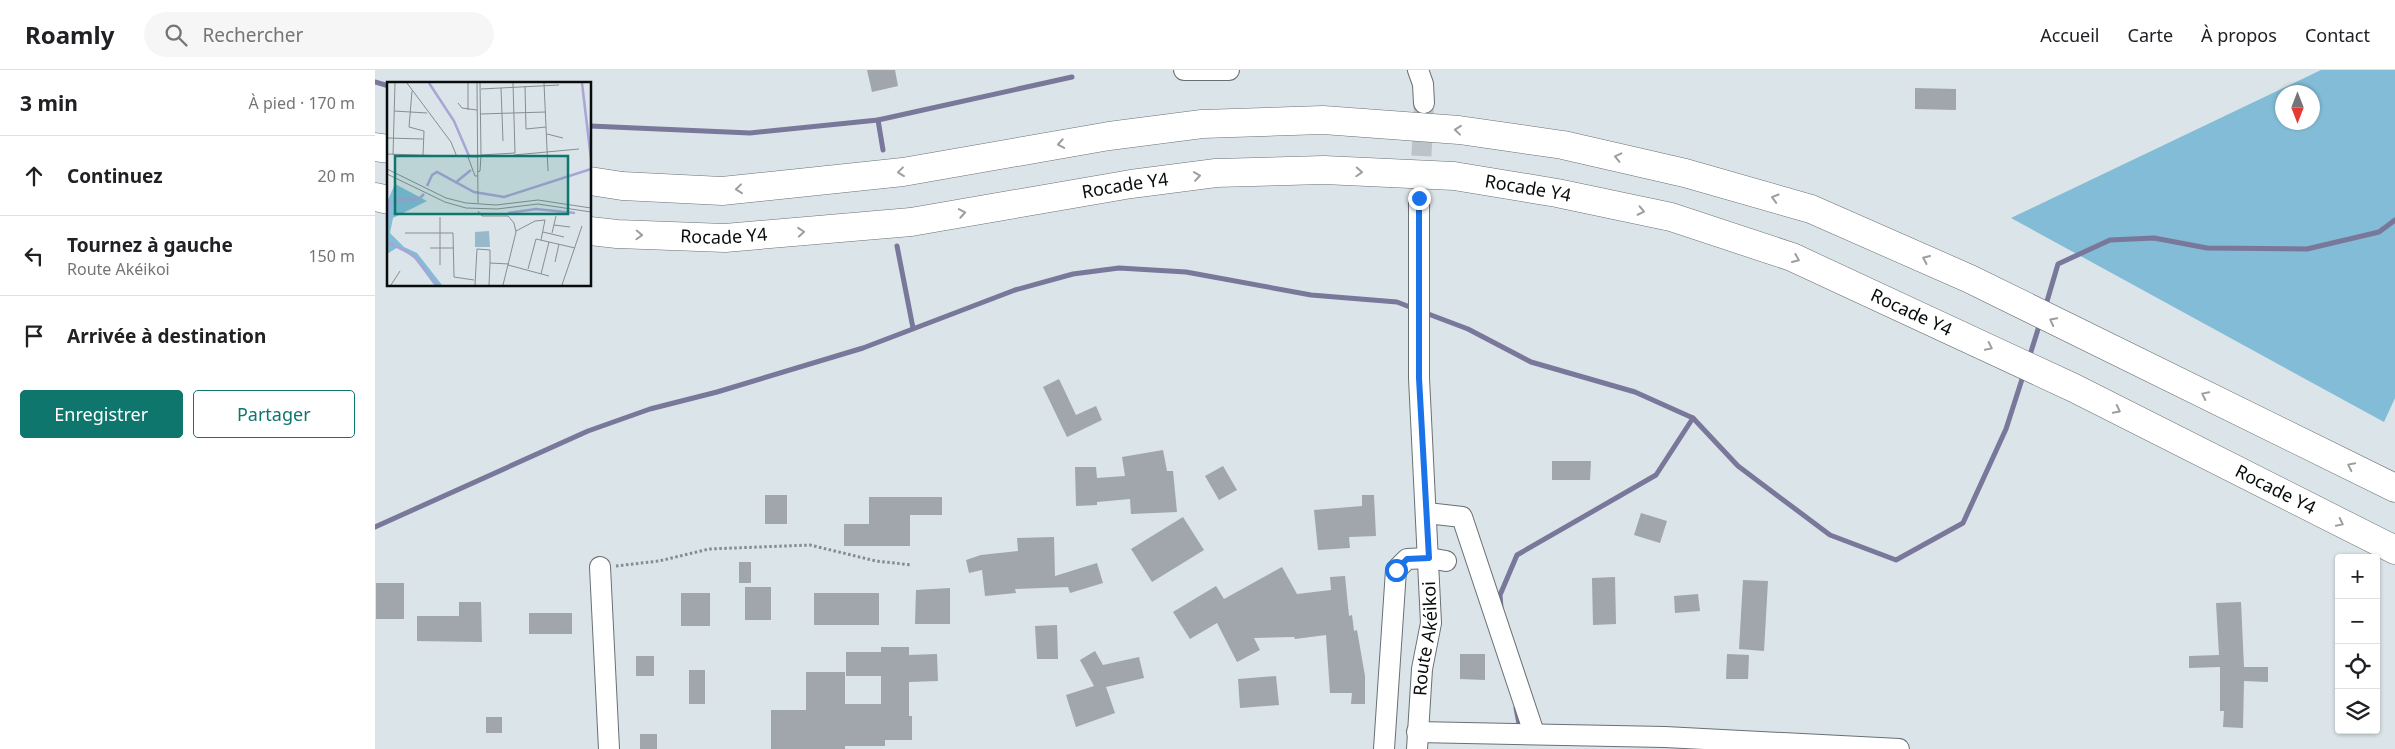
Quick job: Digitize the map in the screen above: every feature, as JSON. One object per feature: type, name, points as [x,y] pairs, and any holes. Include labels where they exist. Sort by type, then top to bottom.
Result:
[{"type":"highway","points":[[591,182],[622,186],[722,191],[903,172],[1109,136],[1202,124],[1323,120],[1478,132],[1563,145],[1685,172],[1811,208],[1970,279],[2395,488]]},
{"type":"highway","name":"Rocade Y4","points":[[591,231],[617,234],[725,238],[911,222],[1131,184],[1216,173],[1324,170],[1454,176],[1557,193],[1671,217],[1792,257],[1945,326],[2074,388],[2395,550]]},
{"type":"street","points":[[1184,70],[1229,70]]},
{"type":"street","points":[[1418,70],[1423,84],[1424,103]]},
{"type":"street","name":"Route Akéikoi","points":[[1417,741],[1422,669],[1431,623],[1438,560],[1427,513],[1419,378],[1419,198]]},
{"type":"street","points":[[1427,513],[1462,517],[1534,733]]},
{"type":"street","points":[[1384,749],[1396,570],[1407,559],[1438,560]]},
{"type":"street","points":[[600,567],[609,749]]},
{"type":"street","points":[[1417,741],[1534,733],[1667,743],[1899,749]]},
{"type":"path","points":[[600,567],[659,561],[709,549],[810,545],[876,561],[912,565]]},
{"type":"shaded area","points":[[2321,70],[2395,70],[2395,398],[2384,422],[2011,218],[2275,92],[2275,130],[2320,130],[2320,85],[2290,85]]},
{"type":"building","points":[[867,70],[895,70],[898,86],[872,92]]},
{"type":"building","points":[[1915,88],[1956,89],[1956,110],[1915,109]]},
{"type":"building","points":[[1059,379],[1076,415],[1096,406],[1102,420],[1067,437],[1043,387]]},
{"type":"building","points":[[1163,450],[1167,471],[1173,471],[1177,512],[1131,514],[1130,499],[1097,502],[1097,505],[1076,506],[1075,467],[1096,467],[1097,478],[1125,476],[1122,457]]},
{"type":"building","points":[[1552,461],[1591,461],[1590,480],[1552,480]]},
{"type":"building","points":[[1223,466],[1237,490],[1219,500],[1205,476]]},
{"type":"building","points":[[765,495],[787,495],[787,524],[765,524]]},
{"type":"building","points":[[1362,495],[1374,495],[1376,536],[1349,537],[1350,548],[1318,550],[1314,510],[1362,506]]},
{"type":"building","points":[[869,497],[942,497],[942,515],[910,515],[910,546],[844,546],[844,524],[869,524]]},
{"type":"building","points":[[1641,513],[1667,521],[1660,543],[1634,535]]},
{"type":"building","points":[[1183,517],[1204,550],[1152,582],[1131,549]]},
{"type":"building","points":[[1054,537],[1055,576],[1097,563],[1103,583],[1070,593],[1068,587],[1015,589],[1016,593],[985,596],[982,570],[969,573],[966,560],[981,555],[1018,551],[1017,538]]},
{"type":"building","points":[[739,562],[751,562],[751,583],[739,583]]},
{"type":"building","points":[[1282,567],[1297,594],[1331,590],[1330,577],[1345,576],[1349,616],[1352,615],[1354,631],[1357,630],[1365,676],[1365,704],[1351,704],[1352,693],[1330,693],[1326,635],[1295,639],[1294,637],[1254,638],[1260,650],[1237,662],[1217,623],[1190,639],[1173,612],[1216,586],[1224,599]]},
{"type":"building","points":[[1615,577],[1616,624],[1593,625],[1592,578]]},
{"type":"building","points":[[1743,580],[1768,581],[1764,651],[1739,649]]},
{"type":"building","points":[[376,583],[404,583],[404,619],[376,619]]},
{"type":"building","points":[[745,587],[771,587],[771,620],[745,620]]},
{"type":"building","points":[[950,588],[950,624],[915,624],[916,590]]},
{"type":"building","points":[[681,593],[710,593],[710,626],[681,626]]},
{"type":"building","points":[[814,593],[879,593],[879,625],[814,625]]},
{"type":"building","points":[[1698,594],[1700,611],[1675,613],[1674,596]]},
{"type":"building","points":[[459,602],[481,602],[482,642],[417,641],[417,616],[459,616]]},
{"type":"building","points":[[2241,602],[2244,667],[2268,667],[2268,682],[2244,681],[2243,728],[2223,727],[2224,711],[2220,711],[2220,667],[2189,668],[2189,656],[2219,655],[2216,603]]},
{"type":"building","points":[[529,613],[572,613],[572,634],[529,634]]},
{"type":"building","points":[[1057,625],[1058,659],[1037,659],[1035,626]]},
{"type":"building","points":[[881,647],[909,647],[909,655],[937,654],[938,681],[909,682],[909,716],[912,716],[912,740],[885,740],[885,746],[845,746],[845,749],[771,749],[771,710],[806,710],[806,672],[845,672],[845,704],[881,704],[881,676],[846,676],[846,652],[881,652]]},
{"type":"building","points":[[1095,651],[1103,665],[1139,657],[1144,678],[1106,687],[1115,713],[1076,727],[1066,695],[1094,686],[1080,660]]},
{"type":"building","points":[[1460,654],[1485,654],[1485,680],[1460,679]]},
{"type":"building","points":[[1727,654],[1749,655],[1748,679],[1726,679]]},
{"type":"building","points":[[636,656],[654,656],[654,676],[636,676]]},
{"type":"building","points":[[689,670],[705,670],[705,704],[689,704]]},
{"type":"building","points":[[1276,676],[1279,705],[1240,708],[1238,679]]},
{"type":"building","points":[[486,717],[502,717],[502,733],[486,733]]},
{"type":"building","points":[[640,734],[657,734],[657,749],[640,749]]},
{"type":"waterway","points":[[591,126],[750,133],[878,120],[1072,77]]},
{"type":"waterway","points":[[375,82],[387,85]]},
{"type":"waterway","points":[[878,120],[883,150]]},
{"type":"waterway","points":[[2045,308],[2058,264],[2110,240],[2154,238],[2207,248],[2307,249],[2379,232],[2395,220]]},
{"type":"waterway","points":[[897,246],[913,328]]},
{"type":"waterway","points":[[375,527],[588,431],[650,409],[717,392],[863,348],[1015,290],[1073,274],[1119,268],[1186,272],[1311,295],[1397,302],[1415,309]]},
{"type":"waterway","points":[[1423,312],[1468,329],[1531,362],[1635,392],[1693,418],[1738,466],[1830,535],[1896,560],[1963,523],[2006,429],[2024,373]]},
{"type":"waterway","points":[[2029,358],[2040,323]]},
{"type":"waterway","points":[[1501,608],[1500,595],[1517,555],[1656,475],[1693,418]]},
{"type":"waterway","points":[[1516,708],[1520,729]]},
{"type":"tunnel","points":[[1420,186],[1424,103]]},
{"type":"route","points":[[1396,570],[1407,559],[1429,558],[1419,378],[1419,198]]}]
